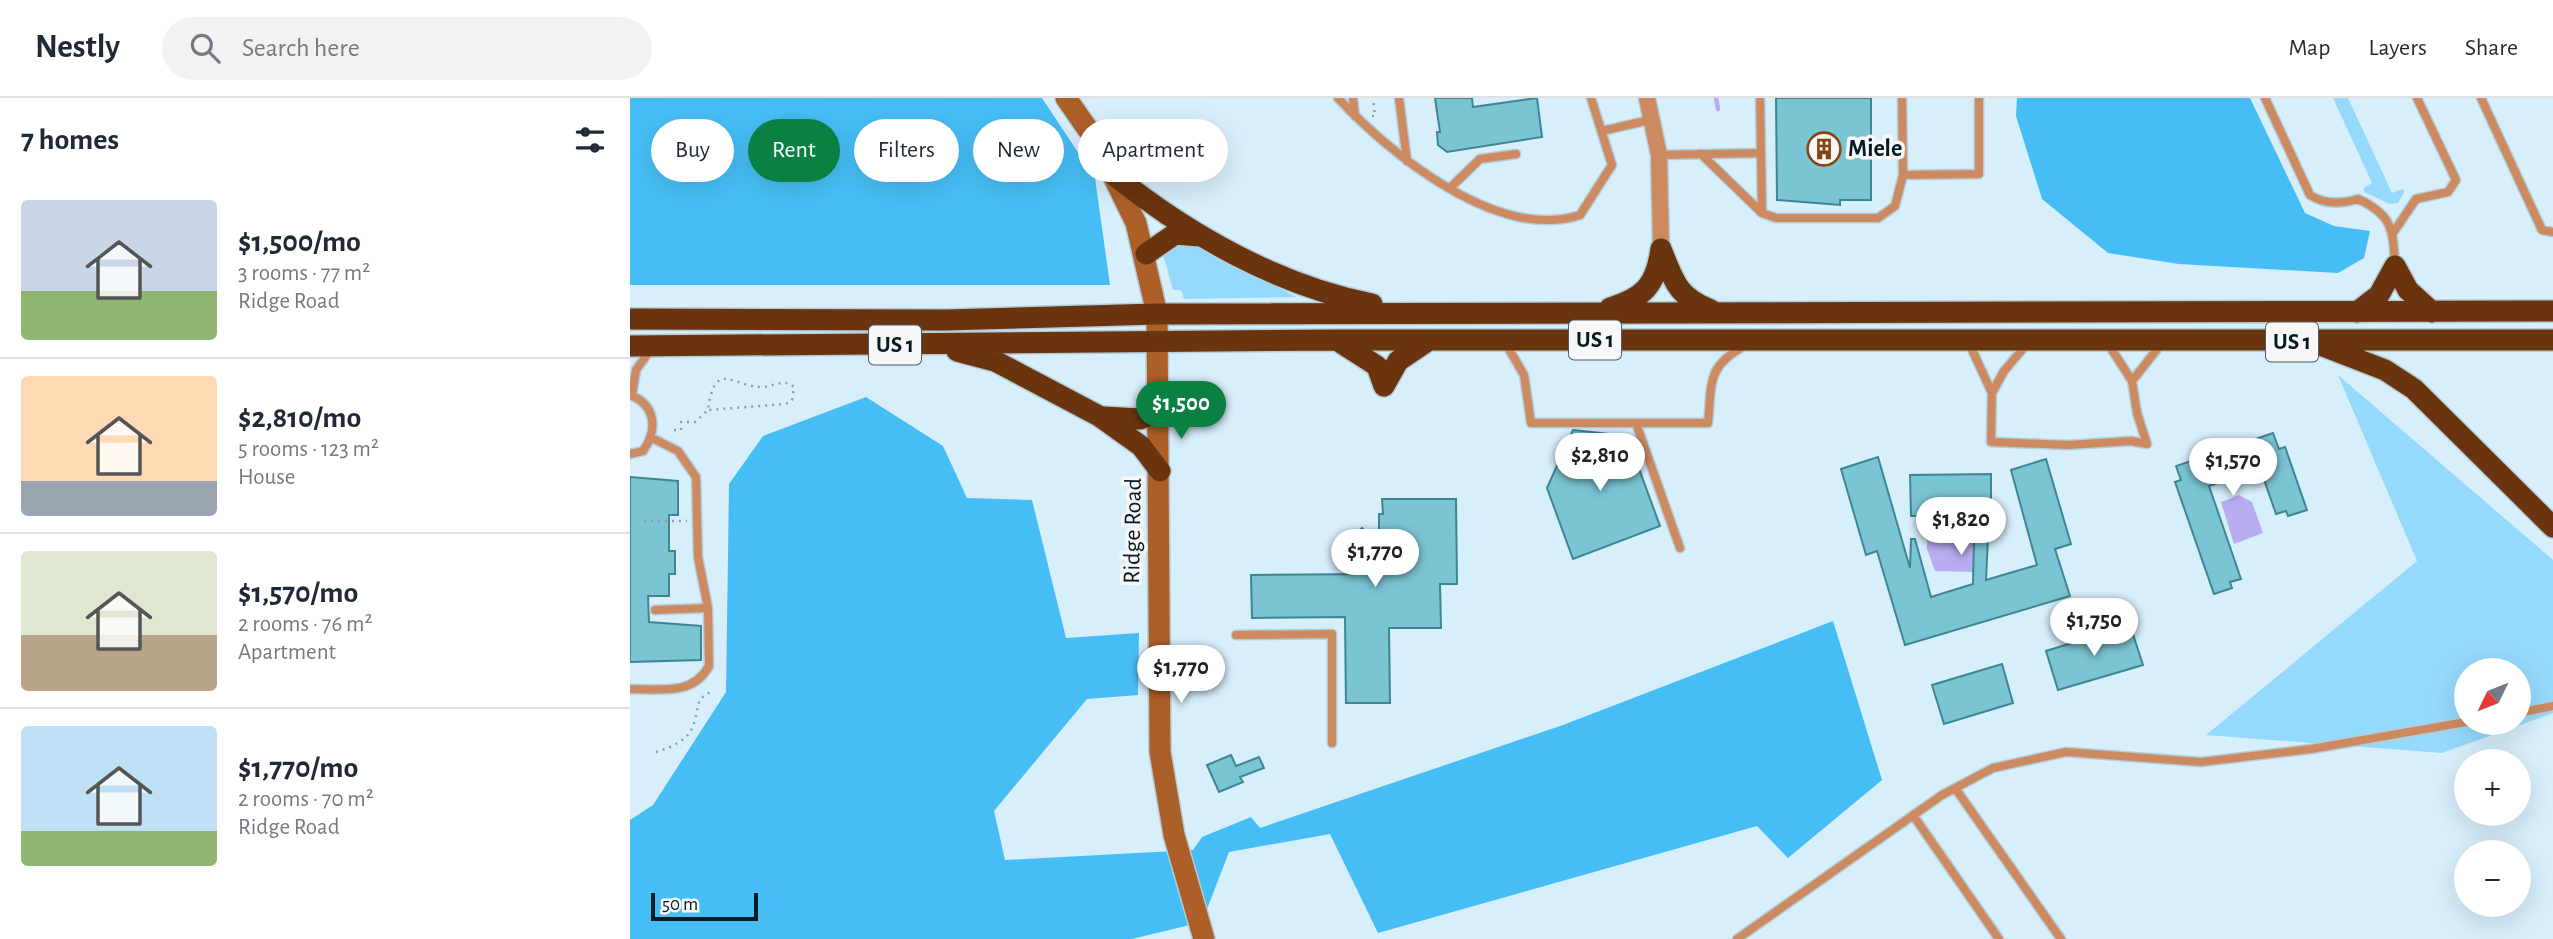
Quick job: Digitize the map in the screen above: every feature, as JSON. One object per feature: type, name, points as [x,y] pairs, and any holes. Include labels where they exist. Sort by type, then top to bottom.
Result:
[{"type":"highway","points":[[1122,182],[1150,204],[1293,282],[1341,298],[1419,314]]},
{"type":"highway","points":[[1146,254],[1175,234],[1205,236]]},
{"type":"highway","points":[[1661,250],[1683,295],[1692,303],[1720,313]]},
{"type":"highway","points":[[1591,313],[1626,303],[1644,292],[1658,273],[1661,250]]},
{"type":"highway","points":[[2395,266],[2408,290],[2432,312]]},
{"type":"highway","points":[[2357,312],[2379,295],[2395,266]]},
{"type":"highway","name":"US 1","points":[[630,319],[946,320],[1157,314],[2553,311]]},
{"type":"highway","points":[[1337,340],[1377,366],[1384,386],[1398,361],[1429,340]]},
{"type":"highway","name":"US 1","points":[[630,346],[1337,340],[2553,340]]},
{"type":"highway","points":[[2311,342],[2385,370],[2414,389],[2553,527]]},
{"type":"highway","points":[[932,344],[995,361],[1099,416],[1141,446],[1160,471]]},
{"type":"highway","points":[[1099,416],[1124,421],[1140,419],[1160,411]]},
{"type":"street","name":"Ridge Road","points":[[1066,98],[1079,119]]},
{"type":"street","points":[[1647,98],[1654,119],[1660,155],[1661,250]]},
{"type":"street","name":"Ridge Road","points":[[1117,182],[1146,254],[1157,314],[1160,411],[1160,752],[1172,827],[1204,939]]},
{"type":"lane","points":[[1338,98],[1355,117],[1407,161],[1450,188],[1499,211],[1527,218],[1553,220],[1580,215],[1612,165],[1591,98]]},
{"type":"lane","points":[[1353,98],[1355,117]]},
{"type":"lane","points":[[1399,98],[1407,161]]},
{"type":"lane","points":[[1760,98],[1762,212]]},
{"type":"lane","points":[[1701,155],[1762,212],[1776,218],[1878,218],[1895,206],[1903,175],[1902,98]]},
{"type":"lane","points":[[1903,175],[1979,174],[1979,98]]},
{"type":"lane","points":[[2265,98],[2310,195],[2320,201],[2343,204],[2358,199],[2378,208],[2393,233],[2395,266]]},
{"type":"lane","points":[[2393,233],[2416,199],[2448,192],[2456,180],[2417,98]]},
{"type":"lane","points":[[2481,98],[2542,230],[2553,232]]},
{"type":"lane","points":[[1602,131],[1654,119]]},
{"type":"lane","points":[[1450,188],[1479,159],[1516,153]]},
{"type":"lane","points":[[1660,155],[1761,153]]},
{"type":"lane","points":[[1968,340],[1992,393],[1991,442],[2068,445],[2132,441],[2147,444],[2137,414],[2132,382],[2104,339]]},
{"type":"lane","points":[[2132,382],[2165,339]]},
{"type":"lane","points":[[1503,340],[1524,375],[1531,423],[1708,424],[1712,377],[1723,358],[1756,340]]},
{"type":"lane","points":[[1992,393],[2004,371],[2030,340]]},
{"type":"lane","points":[[630,454],[643,451],[652,438],[654,421],[647,405],[631,395],[636,370],[653,346]]},
{"type":"lane","points":[[1636,423],[1680,548]]},
{"type":"lane","points":[[630,689],[681,689],[694,685],[709,666],[708,608],[698,556],[696,477],[678,451],[652,438]]},
{"type":"lane","points":[[655,610],[708,608]]},
{"type":"lane","points":[[1236,635],[1332,634],[1332,743]]},
{"type":"lane","points":[[2531,710],[2553,706]]},
{"type":"lane","points":[[1737,939],[1913,815],[1993,768],[2066,752],[2201,762],[2311,749],[2454,724]]},
{"type":"lane","points":[[1955,788],[2061,939]]},
{"type":"lane","points":[[1913,815],[1999,939]]},
{"type":"path","points":[[674,430],[681,430],[681,422],[695,422],[708,410],[718,381],[730,378],[755,386],[785,382],[794,387],[792,400],[786,404],[708,410]]},
{"type":"path","points":[[644,521],[697,521]]},
{"type":"path","points":[[656,752],[674,746],[690,732],[700,700],[711,692]]},
{"type":"shaded area","points":[[630,98],[1042,98],[1056,119],[973,119],[973,182],[1064,182],[1064,131],[1078,152],[1078,182],[1096,182],[1110,285],[630,285]]},
{"type":"shaded area","points":[[2017,98],[2250,98],[2305,213],[2334,226],[2370,231],[2364,258],[2338,273],[2179,264],[2108,253],[2042,199],[2016,116]]},
{"type":"shaded area","points":[[2333,98],[2348,98],[2392,193],[2402,189],[2405,191],[2398,203],[2390,204],[2364,192],[2364,188],[2372,183]]},
{"type":"shaded area","points":[[1174,243],[1198,243],[1296,297],[1184,299],[1181,290],[1173,290],[1163,254]]},
{"type":"shaded area","points":[[2338,375],[2553,560],[2553,713],[2531,721],[2531,658],[2454,658],[2454,735],[2492,735],[2442,753],[2206,735],[2417,561]]},
{"type":"shaded area","points":[[866,397],[943,446],[967,498],[1032,500],[1066,638],[1139,633],[1138,695],[1087,699],[994,811],[1005,860],[1193,850],[1202,837],[1251,817],[1260,828],[1563,725],[1833,621],[1882,780],[1788,858],[1757,826],[1378,933],[1330,834],[1229,852],[1202,922],[1132,939],[630,939],[630,820],[653,805],[726,692],[729,484],[763,436]]},
{"type":"shaded area","points":[[2239,495],[2252,502],[2263,533],[2234,544],[2221,502]]},
{"type":"shaded area","points":[[1927,538],[1974,538],[1974,572],[1935,571],[1927,549]]},
{"type":"building","points":[[1435,98],[1472,98],[1473,107],[1537,98],[1542,137],[1447,152],[1438,145],[1437,132],[1440,132]]},
{"type":"building","name":"Miele","points":[[1776,98],[1871,98],[1871,200],[1840,200],[1840,205],[1777,200]]},
{"type":"building","points":[[1573,430],[1627,436],[1660,526],[1573,559],[1547,488]]},
{"type":"building","points":[[2273,433],[2279,449],[2285,447],[2307,510],[2288,516],[2286,511],[2276,514],[2260,468],[2209,486],[2241,579],[2230,582],[2232,588],[2214,594],[2175,482],[2181,480],[2176,466]]},
{"type":"building","points":[[1878,457],[1910,568],[1911,539],[1915,539],[1931,597],[1973,584],[1974,538],[1988,538],[1986,580],[2037,565],[2011,470],[2046,459],[2071,544],[2055,549],[2070,596],[1905,645],[1877,551],[1866,555],[1841,469]]},
{"type":"building","points":[[1991,474],[1991,515],[1911,516],[1910,475]]},
{"type":"building","points":[[630,477],[678,481],[678,515],[669,515],[669,551],[675,551],[675,574],[669,574],[669,596],[648,596],[649,622],[701,626],[701,660],[630,662]]},
{"type":"building","points":[[1382,499],[1456,499],[1457,584],[1440,584],[1441,628],[1389,628],[1390,703],[1346,703],[1345,617],[1252,618],[1251,575],[1370,574],[1343,547],[1362,528],[1379,545]]},
{"type":"building","points":[[2130,625],[2143,665],[2058,690],[2046,651]]},
{"type":"building","points":[[2002,664],[2013,703],[1944,724],[1932,685]]},
{"type":"building","points":[[1231,755],[1236,766],[1259,757],[1264,768],[1240,777],[1243,782],[1219,792],[1207,765]]},
{"type":"waterway","points":[[1716,98],[1718,109]]},
{"type":"place","name":"Miele","points":[[1824,149]]}]
